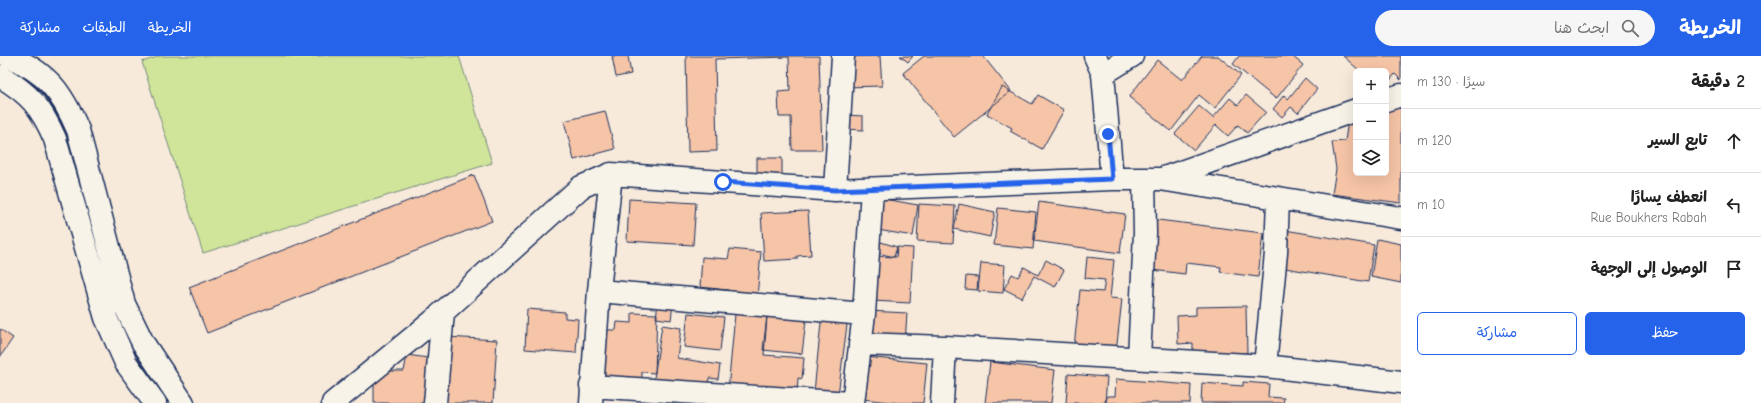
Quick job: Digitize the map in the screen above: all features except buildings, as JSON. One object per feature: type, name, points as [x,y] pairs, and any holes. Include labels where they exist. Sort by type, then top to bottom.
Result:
[{"type":"street","points":[[8,56],[40,72],[68,106],[78,130],[124,304],[143,343],[183,403]]},
{"type":"street","points":[[835,190],[843,56]]},
{"type":"street","points":[[1112,179],[1099,65],[1132,56]]},
{"type":"street","points":[[0,76],[16,86],[32,100],[45,116],[55,139],[106,318],[126,363],[155,403]]},
{"type":"street","points":[[1389,99],[1401,95]]},
{"type":"street","points":[[1152,179],[1353,111]]},
{"type":"street","points":[[611,174],[599,291],[591,394],[851,403],[864,314],[872,188]]},
{"type":"street","points":[[333,403],[443,312],[581,187],[611,174],[835,190],[1112,179],[1152,179],[1401,218]]},
{"type":"street","points":[[1139,358],[1144,234],[1152,179]]},
{"type":"street","points":[[1265,366],[1276,253],[1278,199]]},
{"type":"street","points":[[599,291],[864,314]]},
{"type":"street","points":[[435,403],[443,312]]},
{"type":"street","points":[[860,344],[945,347],[1265,366],[1401,382]]},
{"type":"street","points":[[942,403],[945,347]]},
{"type":"green space","points":[[160,56],[459,56],[492,163],[203,253],[142,62]]},
{"type":"route","points":[[723,182],[835,190],[1112,179],[1108,134]]}]
